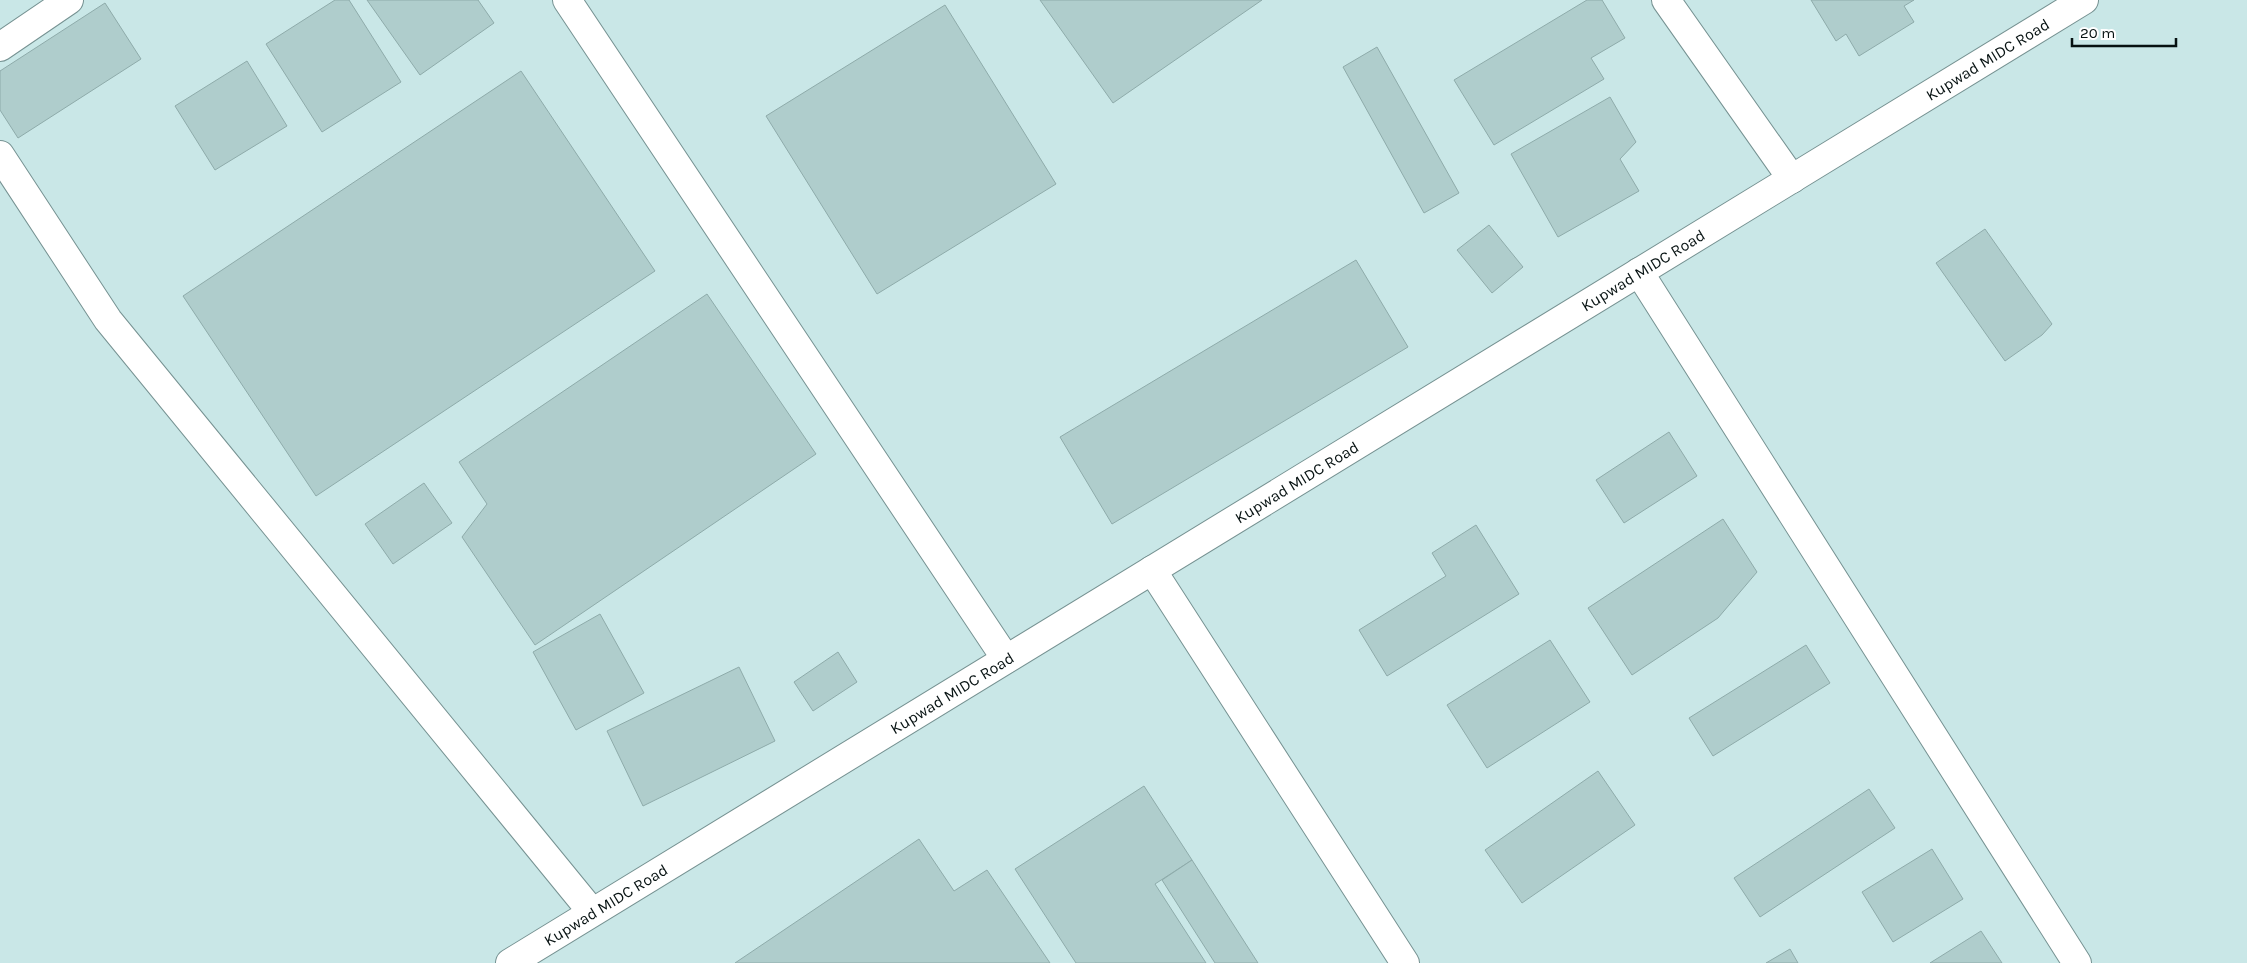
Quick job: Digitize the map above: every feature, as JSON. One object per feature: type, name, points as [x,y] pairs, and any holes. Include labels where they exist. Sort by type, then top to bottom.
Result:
[{"type":"street","points":[[0,47],[69,0]]},
{"type":"street","points":[[567,0],[1006,659]]},
{"type":"street","points":[[1666,0],[1792,179]]},
{"type":"street","name":"Kupwad MIDC Road","points":[[510,963],[2084,0]]},
{"type":"street","points":[[0,155],[108,320],[592,912]]},
{"type":"street","points":[[1639,272],[2077,963]]},
{"type":"street","points":[[1152,570],[1405,963]]},
{"type":"building","points":[[335,0],[349,0],[401,82],[322,132],[266,44]]},
{"type":"building","points":[[367,0],[478,0],[494,23],[420,75]]},
{"type":"building","points":[[1040,0],[1262,0],[1113,103]]},
{"type":"building","points":[[1587,0],[1602,0],[1625,38],[1591,58],[1604,79],[1494,145],[1454,80]]},
{"type":"building","points":[[1811,0],[1914,0],[1904,6],[1914,22],[1859,56],[1846,34],[1836,41]]},
{"type":"building","points":[[105,3],[141,59],[18,138],[0,110],[0,71]]},
{"type":"building","points":[[945,5],[1056,184],[877,294],[766,116]]},
{"type":"building","points":[[1377,47],[1459,193],[1424,213],[1343,67]]},
{"type":"building","points":[[247,61],[287,126],[215,170],[175,106]]},
{"type":"building","points":[[521,71],[655,271],[316,496],[183,296]]},
{"type":"building","points":[[1610,97],[1636,142],[1620,159],[1639,191],[1558,237],[1511,154]]},
{"type":"building","points":[[1489,225],[1523,267],[1492,293],[1457,250]]},
{"type":"building","points":[[1985,229],[2052,324],[2042,335],[2005,361],[1936,263]]},
{"type":"building","points":[[1356,260],[1408,347],[1112,524],[1060,437]]},
{"type":"building","points":[[707,294],[816,454],[535,645],[462,537],[487,504],[459,462]]},
{"type":"building","points":[[1669,432],[1697,476],[1624,523],[1596,480]]},
{"type":"building","points":[[424,483],[452,523],[393,564],[365,524]]},
{"type":"building","points":[[1723,519],[1757,572],[1718,618],[1632,675],[1588,608]]},
{"type":"building","points":[[1476,525],[1519,594],[1387,676],[1359,630],[1446,576],[1432,553]]},
{"type":"building","points":[[600,614],[644,693],[576,730],[533,652]]},
{"type":"building","points":[[1550,640],[1590,702],[1487,768],[1447,705]]},
{"type":"building","points":[[1806,645],[1830,683],[1713,756],[1689,718]]},
{"type":"building","points":[[838,652],[857,682],[813,711],[794,682]]},
{"type":"building","points":[[739,667],[775,741],[643,806],[607,731]]},
{"type":"building","points":[[1598,771],[1635,825],[1522,903],[1485,850]]},
{"type":"building","points":[[1144,786],[1192,860],[1155,884],[1206,963],[1076,963],[1015,869]]},
{"type":"building","points":[[1869,789],[1895,828],[1760,917],[1734,878]]},
{"type":"building","points":[[919,839],[954,891],[987,870],[1050,963],[735,963]]},
{"type":"building","points":[[1932,849],[1963,899],[1893,942],[1862,892]]},
{"type":"building","points":[[1192,860],[1258,963],[1215,963],[1162,880]]},
{"type":"building","points":[[1981,931],[2002,963],[1930,963]]},
{"type":"building","points":[[1790,949],[1798,963],[1766,963]]}]
